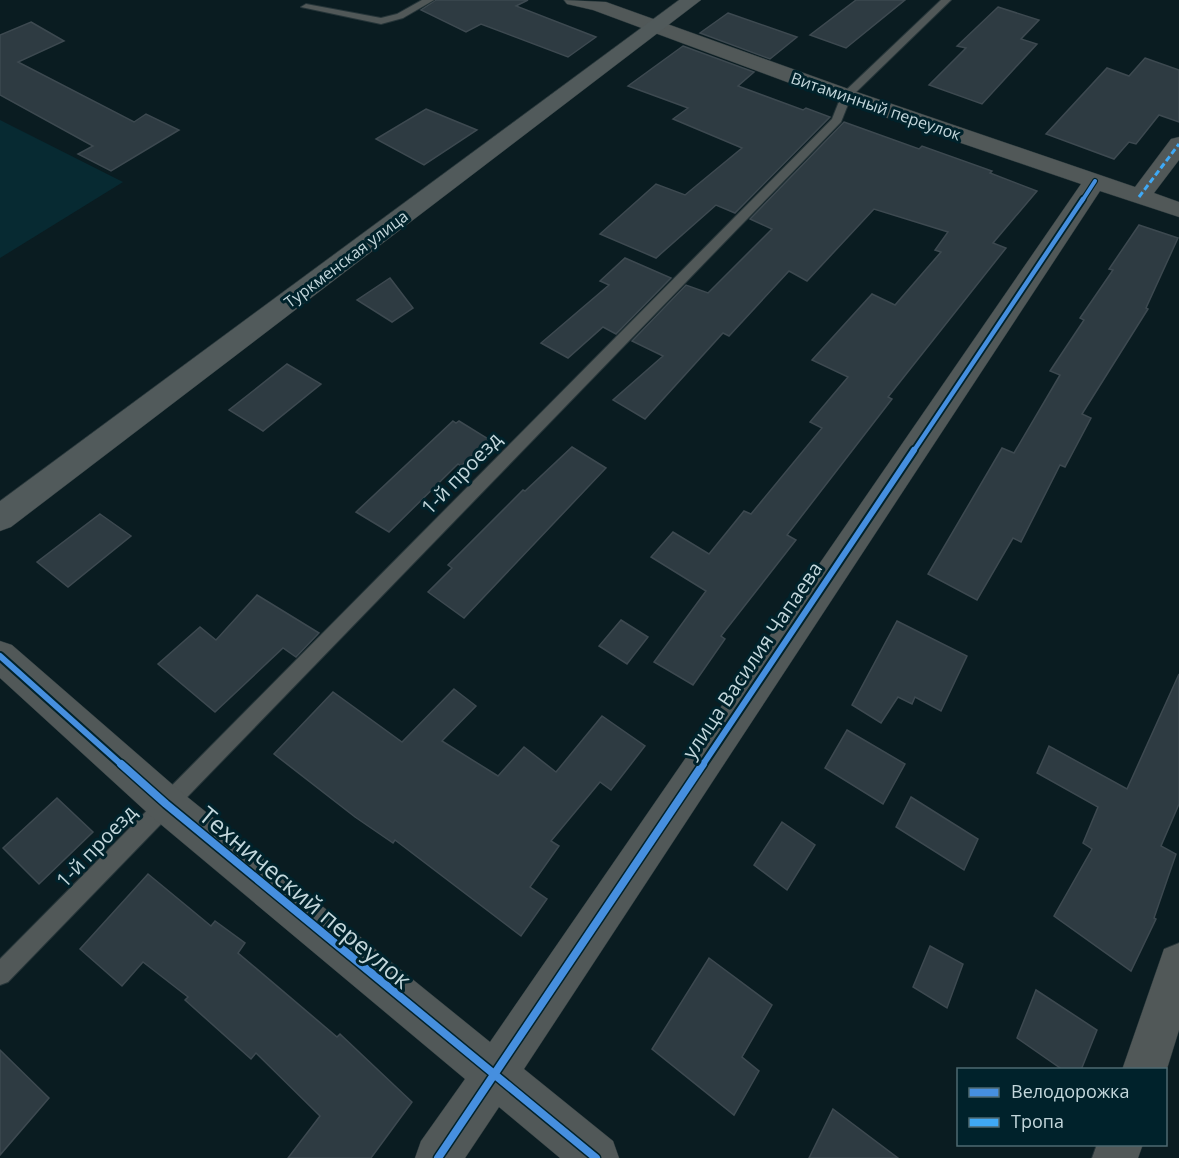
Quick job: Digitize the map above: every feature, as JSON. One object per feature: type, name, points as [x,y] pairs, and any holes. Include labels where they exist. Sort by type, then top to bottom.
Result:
[{"type":"main road","name":"Туркменская улица","points":[[0,518],[691,0]]},
{"type":"street","name":"Витаминный переулок","points":[[574,0],[613,6],[655,28],[1179,210]]},
{"type":"street","points":[[1139,197],[1179,144]]},
{"type":"street","name":"улица Василия Чапаева","points":[[438,1158],[492,1074],[1095,181]]},
{"type":"street","name":"Технический переулок","points":[[0,656],[166,804],[596,1158]]},
{"type":"street","points":[[1145,1068],[1179,964]]},
{"type":"lane","points":[[306,7],[381,21],[400,16],[429,0]]},
{"type":"lane","name":"1-й проезд","points":[[0,974],[837,120],[846,96],[946,0]]},
{"type":"shaded area","points":[[0,120],[123,182],[0,258]]},
{"type":"building","points":[[436,0],[528,0],[516,6],[596,37],[568,57],[481,24],[466,32],[421,10]]},
{"type":"building","points":[[856,0],[905,0],[846,48],[810,35]]},
{"type":"building","points":[[998,7],[1039,20],[1021,39],[1037,44],[982,104],[929,85],[966,48],[957,46]]},
{"type":"building","points":[[728,13],[797,37],[770,59],[700,33]]},
{"type":"building","points":[[31,22],[64,41],[18,62],[134,122],[146,114],[179,130],[111,171],[78,154],[93,146],[0,95],[0,35]]},
{"type":"building","points":[[683,46],[754,72],[738,86],[803,110],[806,108],[830,117],[735,213],[716,205],[656,258],[600,234],[656,184],[685,195],[742,148],[673,119],[688,108],[628,86]]},
{"type":"building","points":[[1145,58],[1179,70],[1179,122],[1159,115],[1136,144],[1129,142],[1114,159],[1046,134],[1107,68],[1129,76]]},
{"type":"building","points":[[426,109],[477,130],[424,165],[376,139]]},
{"type":"building","points":[[844,122],[919,149],[922,146],[992,171],[990,173],[1037,191],[993,243],[1006,248],[888,397],[892,399],[787,535],[796,540],[721,636],[725,639],[693,685],[654,662],[706,591],[651,557],[673,532],[709,554],[744,511],[751,514],[822,428],[810,422],[848,377],[812,360],[872,294],[895,305],[941,252],[935,250],[948,232],[874,209],[807,281],[789,271],[729,336],[723,333],[645,419],[613,400],[663,356],[632,341],[686,285],[708,293],[772,229],[750,219]]},
{"type":"building","points":[[1139,225],[1178,238],[1146,308],[1148,309],[1082,414],[1091,418],[1065,467],[1060,465],[1021,542],[1013,538],[977,600],[928,574],[1002,448],[1014,453],[1060,375],[1050,371],[1084,320],[1080,318],[1113,270],[1109,269]]},
{"type":"building","points":[[625,258],[671,278],[616,334],[603,327],[568,358],[541,343],[609,285],[600,281]]},
{"type":"building","points":[[390,278],[413,308],[392,322],[357,300]]},
{"type":"building","points":[[287,364],[321,384],[263,431],[229,410]]},
{"type":"building","points":[[453,421],[456,423],[459,421],[490,440],[461,466],[458,464],[389,532],[356,512]]},
{"type":"building","points":[[572,447],[606,468],[464,618],[428,592],[452,568],[448,565],[523,490],[525,491]]},
{"type":"building","points":[[100,514],[131,536],[68,587],[37,562]]},
{"type":"building","points":[[257,595],[319,633],[296,657],[283,648],[215,712],[158,664],[200,627],[216,640]]},
{"type":"building","points":[[621,620],[648,637],[627,664],[599,646]]},
{"type":"building","points":[[897,621],[967,656],[941,711],[915,697],[912,704],[898,697],[881,723],[852,705]]},
{"type":"building","points":[[1179,674],[1179,804],[1161,846],[1176,854],[1154,918],[1156,919],[1131,971],[1054,916],[1092,849],[1083,843],[1098,807],[1037,773],[1049,746],[1127,789]]},
{"type":"building","points":[[454,689],[476,706],[442,741],[498,776],[524,747],[556,772],[602,716],[645,746],[611,790],[600,782],[551,841],[559,846],[530,887],[547,899],[521,936],[395,840],[393,843],[355,817],[274,754],[333,692],[402,742]]},
{"type":"building","points":[[847,730],[905,764],[883,804],[825,768]]},
{"type":"building","points":[[911,797],[978,839],[964,870],[896,827]]},
{"type":"building","points":[[57,798],[93,832],[39,884],[3,848]]},
{"type":"building","points":[[782,822],[815,845],[787,890],[754,865]]},
{"type":"building","points":[[148,874],[211,926],[215,921],[245,943],[238,953],[337,1037],[340,1034],[412,1102],[371,1158],[288,1158],[320,1116],[256,1053],[251,1059],[185,1000],[188,997],[143,962],[122,986],[80,949]]},
{"type":"building","points":[[930,946],[963,964],[947,1008],[913,987]]},
{"type":"building","points":[[709,958],[772,1005],[742,1057],[759,1071],[734,1115],[652,1049]]},
{"type":"building","points":[[1036,990],[1097,1030],[1082,1068],[1060,1068],[1017,1038]]},
{"type":"building","points":[[0,1050],[49,1098],[0,1155]]},
{"type":"building","points":[[833,1109],[898,1158],[809,1158]]},
{"type":"marked path","points":[[1139,197],[1179,144]]},
{"type":"cycle path","points":[[438,1158],[1095,181]]},
{"type":"cycle path","points":[[0,656],[166,804],[596,1158]]}]
